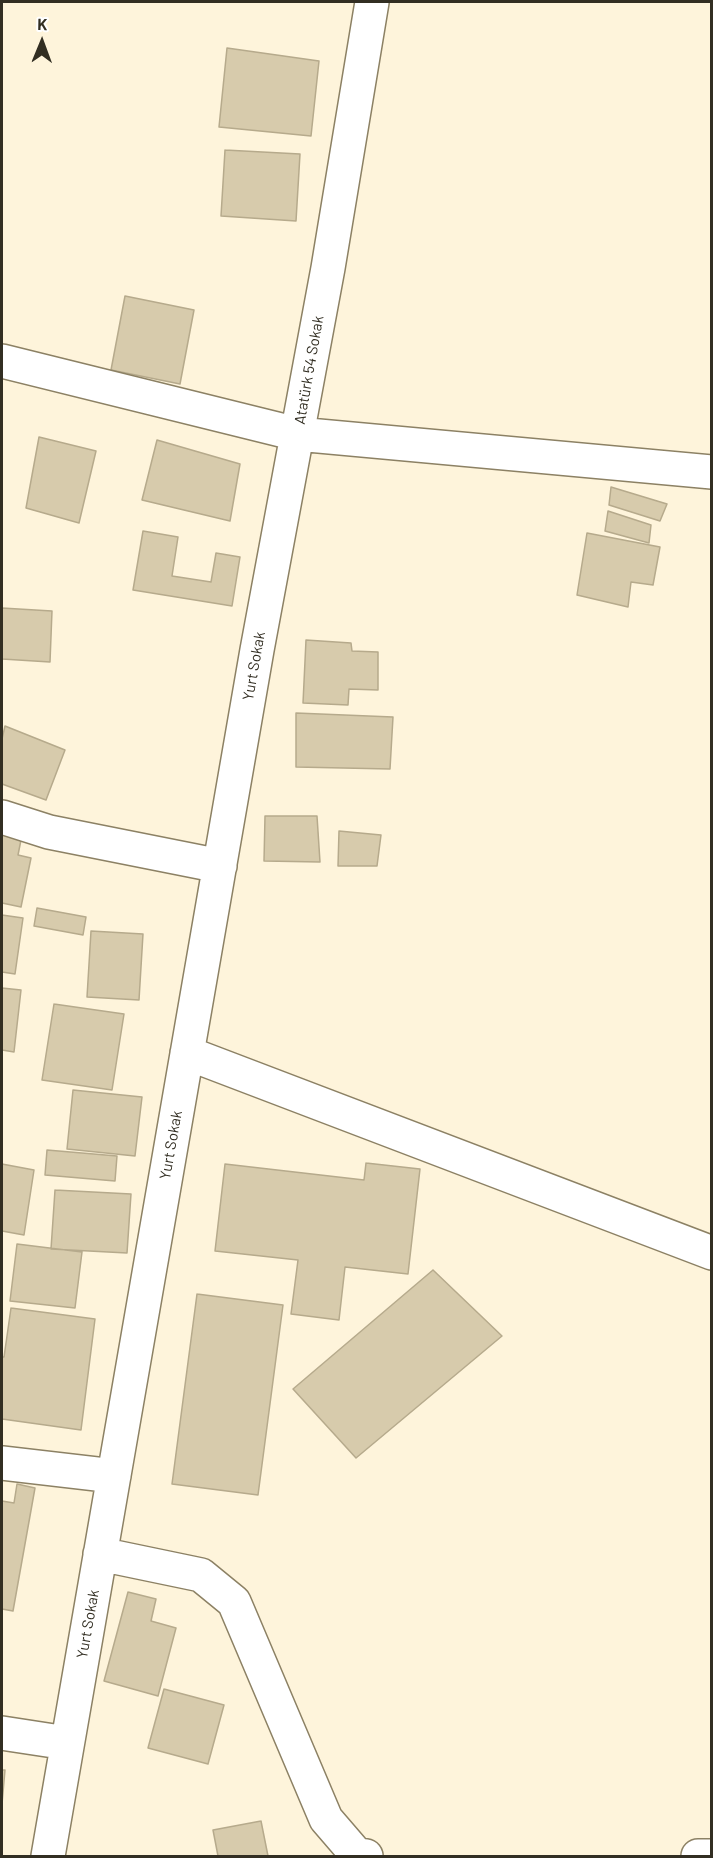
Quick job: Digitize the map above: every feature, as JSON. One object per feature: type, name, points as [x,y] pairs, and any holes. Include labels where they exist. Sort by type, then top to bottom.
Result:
[{"type":"street","name":"Atatürk 54 Sokak","points":[[372,2],[328,268],[297,434],[711,472]]},
{"type":"street","points":[[2,361],[297,434]]},
{"type":"street","name":"Yurt Sokak","points":[[48,1857],[297,434]]},
{"type":"street","points":[[2,817],[49,832],[220,866]]},
{"type":"street","points":[[188,1053],[711,1253]]},
{"type":"street","points":[[2,1463],[114,1476]]},
{"type":"street","points":[[100,1554],[201,1575],[234,1602],[326,1819],[357,1855],[366,1857]]},
{"type":"street","points":[[2,1733],[67,1743]]},
{"type":"street","points":[[699,1857],[711,1856]]},
{"type":"building","points":[[227,48],[319,61],[311,136],[219,127]]},
{"type":"building","points":[[225,150],[300,154],[296,221],[221,216]]},
{"type":"building","points":[[125,296],[194,310],[180,384],[111,370]]},
{"type":"building","points":[[39,437],[96,451],[79,523],[26,508]]},
{"type":"building","points":[[157,440],[240,464],[230,521],[142,500]]},
{"type":"building","points":[[611,487],[667,504],[660,521],[609,505]]},
{"type":"building","points":[[608,511],[651,525],[649,543],[605,531]]},
{"type":"building","points":[[143,531],[178,537],[172,576],[211,582],[216,553],[240,557],[232,606],[133,590]]},
{"type":"building","points":[[587,533],[660,547],[653,585],[631,582],[628,607],[577,595]]},
{"type":"building","points":[[2,608],[52,611],[50,662],[2,659]]},
{"type":"building","points":[[306,640],[351,643],[352,651],[378,652],[378,690],[349,689],[348,705],[303,703]]},
{"type":"building","points":[[296,713],[393,717],[390,769],[296,767]]},
{"type":"building","points":[[5,726],[65,750],[46,800],[2,784],[2,739]]},
{"type":"building","points":[[265,816],[317,816],[320,862],[264,861]]},
{"type":"building","points":[[2,831],[22,835],[18,855],[31,858],[21,907],[2,903]]},
{"type":"building","points":[[339,831],[381,835],[377,866],[338,866]]},
{"type":"building","points":[[37,908],[86,917],[83,935],[34,926]]},
{"type":"building","points":[[2,915],[23,918],[15,974],[2,972]]},
{"type":"building","points":[[91,931],[143,934],[139,1000],[87,997]]},
{"type":"building","points":[[2,988],[21,990],[14,1052],[2,1050]]},
{"type":"building","points":[[54,1004],[124,1014],[112,1090],[42,1080]]},
{"type":"building","points":[[73,1090],[142,1097],[135,1156],[67,1149]]},
{"type":"building","points":[[47,1150],[117,1156],[115,1181],[45,1175]]},
{"type":"building","points":[[366,1163],[420,1169],[408,1274],[345,1267],[339,1320],[291,1314],[298,1260],[215,1251],[225,1164],[364,1180]]},
{"type":"building","points":[[2,1164],[34,1170],[24,1235],[2,1231]]},
{"type":"building","points":[[55,1190],[131,1194],[127,1253],[51,1249]]},
{"type":"building","points":[[17,1244],[82,1252],[75,1308],[10,1301]]},
{"type":"building","points":[[433,1270],[502,1336],[356,1458],[293,1389]]},
{"type":"building","points":[[197,1294],[283,1305],[258,1495],[172,1484]]},
{"type":"building","points":[[11,1308],[95,1319],[81,1430],[2,1419],[2,1357],[4,1357]]},
{"type":"building","points":[[17,1484],[35,1488],[13,1611],[2,1609],[2,1501],[14,1503]]},
{"type":"building","points":[[128,1592],[156,1599],[151,1621],[176,1628],[158,1696],[104,1681]]},
{"type":"building","points":[[164,1689],[224,1705],[208,1764],[148,1748]]},
{"type":"building","points":[[2,1770],[5,1770],[2,1804]]},
{"type":"building","points":[[261,1821],[268,1856],[218,1856],[213,1830]]}]
